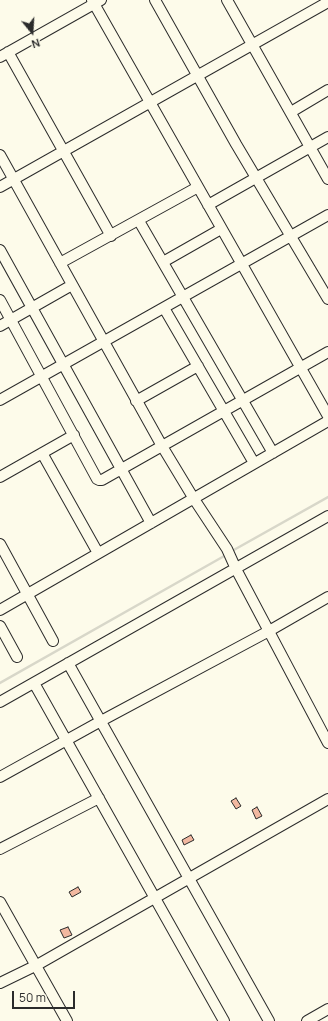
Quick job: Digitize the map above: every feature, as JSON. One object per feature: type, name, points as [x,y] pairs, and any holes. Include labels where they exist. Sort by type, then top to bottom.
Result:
[{"type":"street","points":[[155,0],[256,178],[328,299]]},
{"type":"street","points":[[227,0],[328,179]]},
{"type":"street","points":[[110,236],[64,151],[4,54],[96,1],[241,265],[328,416]]},
{"type":"street","points":[[0,186],[328,2]]},
{"type":"street","points":[[291,112],[328,90]]},
{"type":"street","points":[[208,205],[328,137]]},
{"type":"street","points":[[0,155],[162,446],[228,549],[236,568],[328,743]]},
{"type":"street","points":[[60,263],[198,187]]},
{"type":"street","points":[[0,400],[328,215]]},
{"type":"street","points":[[139,220],[273,453]]},
{"type":"street","points":[[163,262],[221,229]]},
{"type":"street","points":[[0,250],[151,523]]},
{"type":"street","points":[[0,326],[72,285]]},
{"type":"street","points":[[0,300],[97,479],[102,480],[328,352]]},
{"type":"street","points":[[164,308],[254,463]]},
{"type":"street","points":[[136,401],[198,366]]},
{"type":"street","points":[[0,610],[328,421]]},
{"type":"street","points":[[0,477],[74,435]]},
{"type":"street","points":[[42,453],[98,553]]},
{"type":"street","points":[[0,702],[328,516]]},
{"type":"street","points":[[0,544],[53,641]]},
{"type":"street","points":[[0,777],[269,631],[328,597]]},
{"type":"street","points":[[0,626],[17,657]]},
{"type":"street","points":[[68,663],[269,1021]]},
{"type":"street","points":[[34,683],[224,1021]]},
{"type":"street","points":[[0,849],[99,798]]},
{"type":"street","points":[[0,983],[37,965],[328,799]]},
{"type":"street","points":[[0,902],[37,965],[67,1021]]},
{"type":"street","points":[[307,1021],[328,1009]]},
{"type":"building","points":[[236,798],[241,806],[236,809],[231,801]]},
{"type":"building","points":[[257,807],[262,816],[256,819],[252,810]]},
{"type":"building","points":[[191,835],[194,840],[184,845],[182,840]]},
{"type":"building","points":[[78,887],[81,892],[72,897],[69,892]]},
{"type":"building","points":[[68,927],[72,935],[64,938],[60,930]]},
{"type":"waterway","points":[[232,551],[328,497]]},
{"type":"waterway","points":[[0,683],[226,555]]}]
